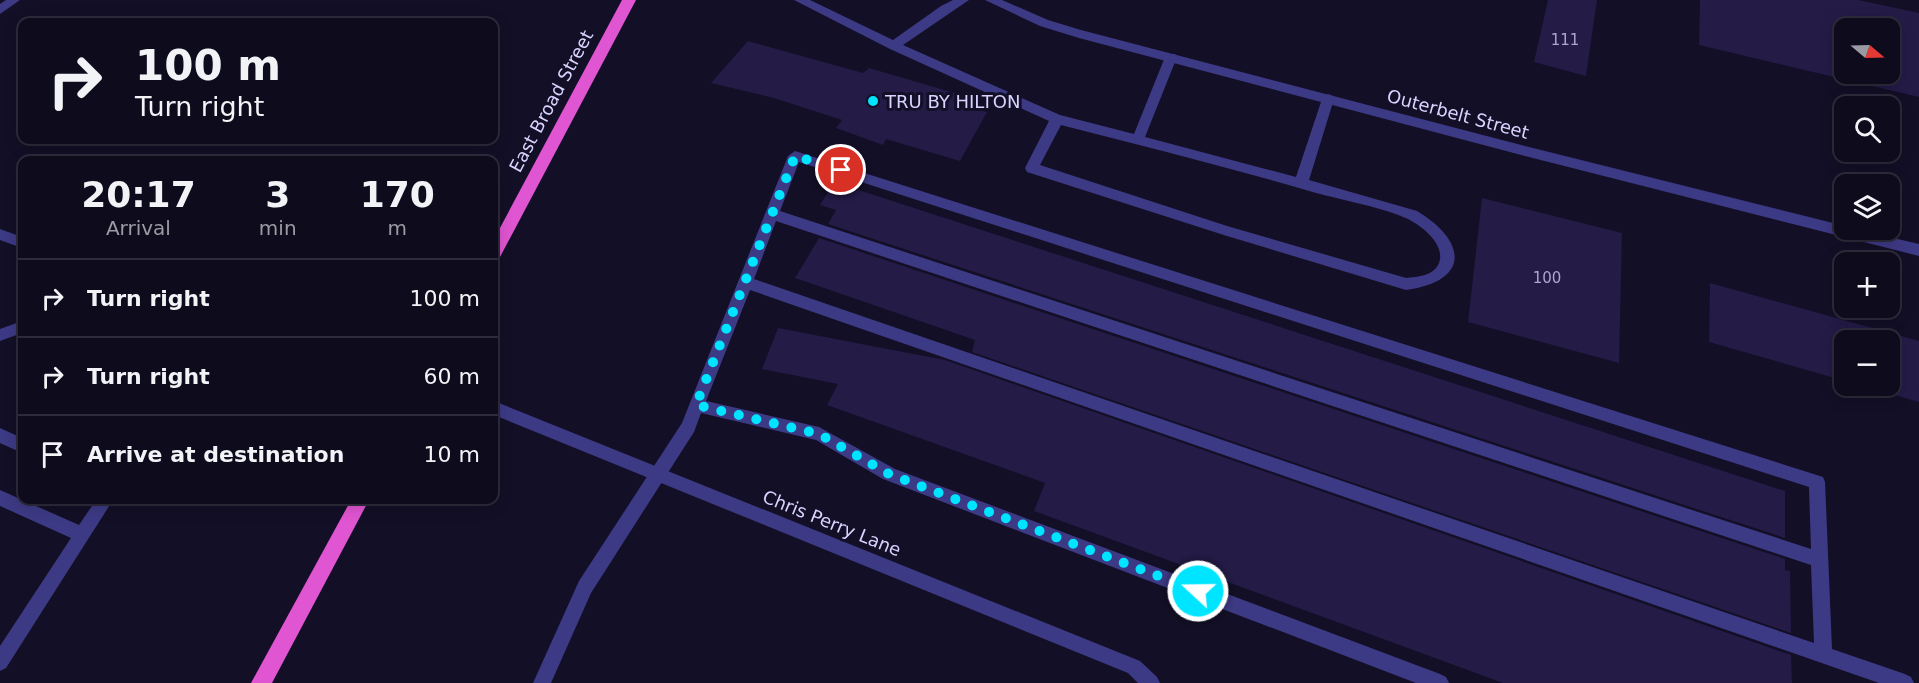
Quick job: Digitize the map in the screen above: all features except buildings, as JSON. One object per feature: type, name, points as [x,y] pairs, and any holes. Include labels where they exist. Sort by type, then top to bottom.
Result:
[{"type":"highway","name":"East Broad Street","points":[[498,245],[628,0]]},
{"type":"highway","points":[[260,682],[358,504]]},
{"type":"street","points":[[0,10],[14,0]]},
{"type":"street","points":[[800,0],[894,46],[1057,119],[1301,183],[1412,215],[1424,221],[1442,237],[1448,257],[1445,267],[1430,280],[1406,284],[1238,234],[1032,168],[1057,119]]},
{"type":"street","points":[[894,46],[945,9],[963,0]]},
{"type":"street","name":"Outerbelt Street","points":[[992,0],[1044,23],[1328,99],[1919,250]]},
{"type":"street","points":[[1138,140],[1171,57]]},
{"type":"street","points":[[1301,183],[1328,99]]},
{"type":"street","points":[[542,683],[585,588],[688,427],[795,156],[1817,482],[1823,655]]},
{"type":"street","points":[[772,214],[1820,560]]},
{"type":"street","points":[[0,234],[18,241]]},
{"type":"street","points":[[745,282],[1905,683]]},
{"type":"street","points":[[0,335],[18,328]]},
{"type":"street","points":[[696,405],[819,434],[889,474],[1440,683]]},
{"type":"street","name":"Chris Perry Lane","points":[[498,410],[1134,667],[1151,683]]},
{"type":"street","points":[[0,435],[18,444]]},
{"type":"street","points":[[0,498],[83,535]]},
{"type":"street","points":[[0,662],[102,504]]},
{"type":"place","name":"TRU BY HILTON","points":[[873,101]]},
{"type":"route","points":[[841,170],[795,156],[696,405],[819,434],[889,474],[1198,591]]}]
